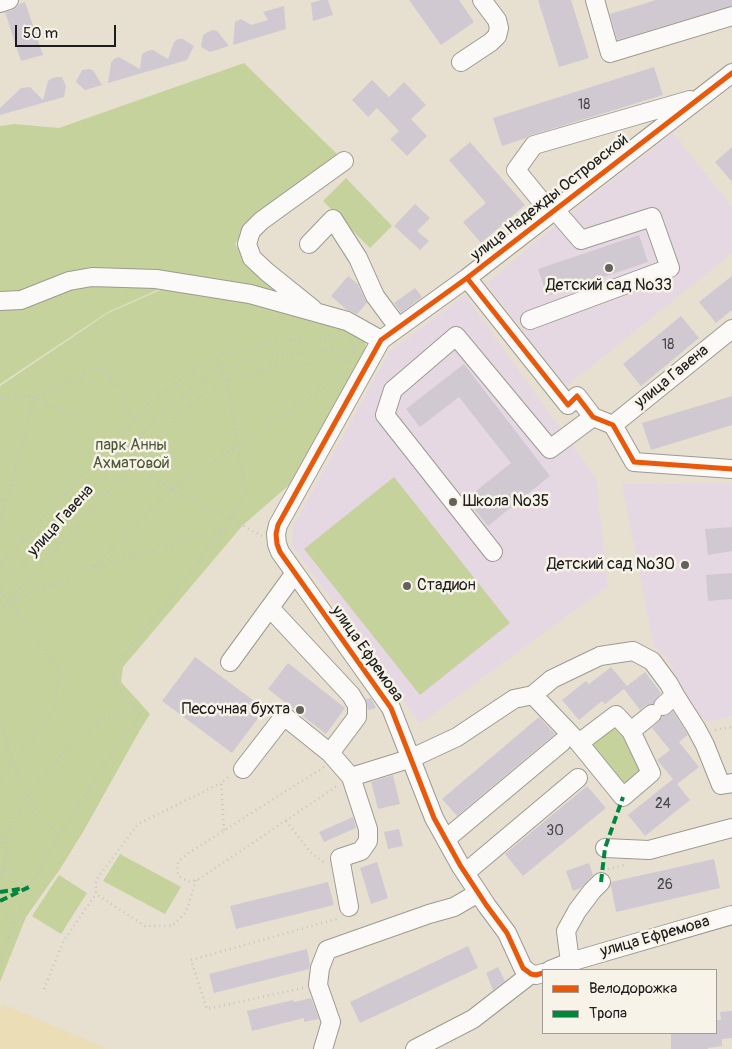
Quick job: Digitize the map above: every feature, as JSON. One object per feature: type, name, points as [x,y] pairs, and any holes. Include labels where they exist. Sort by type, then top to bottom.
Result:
[{"type":"street","points":[[0,3],[9,0]]},
{"type":"street","points":[[461,62],[498,36],[497,20],[482,0]]},
{"type":"street","points":[[595,0],[610,53],[732,16]]},
{"type":"street","name":"улица Надежды Островской","points":[[379,344],[398,327],[467,278],[732,73]]},
{"type":"street","points":[[530,320],[670,268],[652,217],[581,240],[516,170],[534,145],[700,97]]},
{"type":"street","points":[[320,314],[252,258],[247,244],[251,230],[261,220],[344,161]]},
{"type":"street","points":[[308,244],[333,218],[358,258],[375,296],[398,327]]},
{"type":"street","points":[[0,301],[21,300],[69,282],[92,277],[156,279],[250,294],[347,321],[379,344],[278,525],[276,534],[277,544]]},
{"type":"street","points":[[467,278],[568,404],[577,396],[593,417],[613,425],[634,462],[732,469]]},
{"type":"street","name":"улица Гавена","points":[[613,425],[732,329]]},
{"type":"street","points":[[493,552],[386,415],[393,390],[456,336],[550,449],[593,417]]},
{"type":"street","name":"улица Ефремова","points":[[277,544],[280,552],[295,574],[391,708],[434,818],[465,873],[507,933],[523,968],[537,974]]},
{"type":"street","points":[[230,662],[295,574]]},
{"type":"street","points":[[270,608],[351,695],[357,705],[357,717],[333,756]]},
{"type":"street","points":[[351,777],[412,758],[457,737],[514,698],[533,695],[552,679],[600,656],[633,651],[652,661],[669,684],[664,705],[631,731]]},
{"type":"street","points":[[446,839],[571,742],[616,715],[631,731],[650,773],[623,797],[571,742],[533,695]]},
{"type":"street","points":[[664,705],[696,728],[721,785],[732,783]]},
{"type":"street","points":[[243,770],[284,716],[333,756],[351,777],[368,829],[368,841],[361,851],[340,858],[345,912]]},
{"type":"street","points":[[465,873],[578,778]]},
{"type":"street","points":[[605,848],[650,850],[731,832]]},
{"type":"street","points":[[570,962],[566,931],[577,911],[602,876]]},
{"type":"street","points":[[323,1049],[331,1022],[318,985],[320,968],[327,950],[454,907],[478,893]]},
{"type":"street","name":"улица Ефремова","points":[[552,969],[570,962],[732,915]]},
{"type":"street","points":[[416,1049],[473,1019],[537,974]]},
{"type":"path","points":[[0,565],[154,398],[215,358],[268,342],[344,336],[356,348],[349,366]]},
{"type":"path","points":[[0,961],[30,887],[59,835],[140,714],[121,693],[113,678],[116,665],[224,530],[246,495],[226,380],[215,358]]},
{"type":"path","points":[[0,610],[181,412],[226,380],[273,367],[351,360]]},
{"type":"path","points":[[34,397],[102,367],[135,418]]},
{"type":"path","points":[[93,568],[172,489],[347,372]]},
{"type":"path","points":[[0,398],[8,395],[34,397],[86,419],[119,456],[172,489],[277,544]]},
{"type":"path","points":[[0,519],[8,498],[34,397]]},
{"type":"path","points":[[0,500],[8,498]]},
{"type":"path","points":[[8,600],[93,568],[224,530]]},
{"type":"path","points":[[0,592],[16,608],[59,668],[56,706],[0,782]]},
{"type":"path","points":[[0,882],[4,871],[6,837],[27,795],[66,749],[104,717],[137,710]]},
{"type":"path","points":[[0,721],[13,764],[27,795],[44,819],[59,835]]},
{"type":"path","points":[[333,756],[178,862],[177,872],[181,878],[190,882],[196,880],[351,777]]},
{"type":"path","points":[[44,989],[64,940],[96,894],[96,880],[138,824],[243,770]]},
{"type":"path","points":[[221,783],[224,831]]},
{"type":"path","points":[[286,820],[310,852],[330,866],[341,865]]},
{"type":"path","points":[[0,842],[6,837]]},
{"type":"path","points":[[602,876],[620,866]]},
{"type":"path","points":[[0,868],[30,887]]},
{"type":"path","points":[[96,894],[145,926],[172,926],[186,912],[196,880]]},
{"type":"path","points":[[0,907],[14,925]]},
{"type":"path","points":[[318,985],[207,1009],[191,960],[345,912]]},
{"type":"shaded area","name":"Детский сад №33","points":[[673,133],[732,207],[732,253],[567,386],[486,284],[563,219]]},
{"type":"shaded area","name":"Школа №35","points":[[465,295],[596,478],[608,586],[420,724],[292,545],[293,527],[389,352]]},
{"type":"shaded area","name":"Детский сад №30","points":[[732,483],[732,716],[709,722],[698,716],[667,658],[654,647],[622,484]]},
{"type":"green space","points":[[244,63],[340,157],[249,222],[235,244],[248,264],[287,295],[189,276],[108,312],[0,384],[0,126],[14,124],[59,128]]},
{"type":"green space","points":[[346,178],[392,226],[370,248],[323,201]]},
{"type":"green space","name":"парк Анны Ахматовой","points":[[174,284],[250,298],[361,333],[367,348],[354,374],[289,485],[243,525],[123,667],[121,682],[150,714],[83,832],[60,869],[26,917],[0,982],[0,386],[108,313]]},
{"type":"green space","name":"Стадион","points":[[394,477],[510,623],[420,695],[304,549]]},
{"type":"green space","points":[[616,721],[645,770],[635,780],[622,783],[592,749],[596,738]]},
{"type":"green space","points":[[120,854],[181,887],[165,914],[103,881]]},
{"type":"green space","points":[[59,875],[87,893],[61,934],[32,916]]},
{"type":"sand","points":[[2,1004],[108,1049],[0,1049],[0,1011]]},
{"type":"building","points":[[328,0],[333,15],[313,21],[311,3]]},
{"type":"building","points":[[409,0],[459,0],[474,22],[441,45]]},
{"type":"building","points":[[538,0],[571,0],[589,58],[559,67]]},
{"type":"building","points":[[656,0],[732,0],[732,6],[617,40],[610,14]]},
{"type":"building","points":[[25,2],[43,55],[21,61],[5,12],[13,10],[19,4]]},
{"type":"building","points":[[284,6],[286,29],[233,45],[235,22],[241,19],[251,25],[268,20],[263,12]]},
{"type":"building","points":[[213,30],[217,31],[229,46],[210,52],[201,47],[203,35]]},
{"type":"building","points":[[178,39],[183,39],[194,46],[187,60],[108,83],[111,63],[114,59],[119,57],[140,69],[142,54],[153,50],[168,59],[174,42]]},
{"type":"building","points":[[654,67],[663,95],[531,135],[502,146],[493,118]]},
{"type":"building","points":[[82,70],[93,70],[102,85],[85,90],[76,82]]},
{"type":"building","points":[[62,77],[66,86],[64,97],[0,115],[0,108],[21,88],[30,87],[43,100],[48,81]]},
{"type":"building","points":[[372,80],[389,97],[404,82],[426,105],[411,119],[427,136],[407,156],[390,139],[399,131],[377,108],[368,117],[352,100]]},
{"type":"building","points":[[470,142],[525,205],[481,243],[463,222],[486,203],[449,160]]},
{"type":"building","points":[[732,147],[732,182],[715,162]]},
{"type":"building","points":[[415,204],[430,218],[417,231],[429,241],[420,250],[394,226]]},
{"type":"building","points":[[639,235],[648,262],[547,296],[538,269]]},
{"type":"building","points":[[348,276],[358,284],[367,303],[357,314],[347,310],[331,296]]},
{"type":"building","points":[[732,276],[732,310],[716,323],[699,302]]},
{"type":"building","points":[[415,288],[422,297],[401,313],[394,303]]},
{"type":"building","points":[[681,316],[699,338],[641,386],[623,364]]},
{"type":"building","points":[[464,364],[550,476],[488,526],[466,499],[511,463],[459,397],[420,427],[406,409]]},
{"type":"building","points":[[732,396],[732,425],[651,450],[642,423]]},
{"type":"building","points":[[732,527],[732,551],[708,555],[705,529]]},
{"type":"building","points":[[732,573],[732,599],[708,601],[706,575]]},
{"type":"building","points":[[195,657],[265,709],[232,753],[162,701]]},
{"type":"building","points":[[288,663],[345,708],[326,734],[268,689]]},
{"type":"building","points":[[611,667],[627,686],[645,672],[661,693],[653,704],[646,705],[640,710],[624,689],[605,704],[602,701],[579,720],[562,700],[586,681],[589,684]]},
{"type":"building","points":[[371,698],[376,708],[368,710],[366,699]]},
{"type":"building","points":[[673,711],[688,735],[679,742],[699,767],[677,784],[690,800],[645,836],[628,815],[673,779],[657,760],[670,750],[652,728],[659,722],[662,716],[666,716]]},
{"type":"building","points":[[539,717],[555,734],[457,816],[442,799]]},
{"type":"building","points":[[393,775],[400,804],[378,809],[371,782]]},
{"type":"building","points":[[587,786],[606,808],[523,876],[505,854]]},
{"type":"building","points":[[353,817],[356,828],[324,842],[319,832]]},
{"type":"building","points":[[399,829],[403,846],[388,849],[384,832]]},
{"type":"building","points":[[714,859],[720,888],[616,912],[611,882]]},
{"type":"building","points":[[377,862],[388,898],[371,904],[360,868]]},
{"type":"building","points":[[589,863],[593,875],[581,888],[573,891],[566,871]]},
{"type":"building","points":[[328,882],[334,905],[236,929],[230,906]]},
{"type":"building","points":[[468,946],[478,968],[360,1023],[350,1002]]},
{"type":"building","points":[[307,949],[309,969],[214,993],[209,974]]},
{"type":"building","points":[[498,967],[505,981],[493,990],[486,973]]},
{"type":"building","points":[[311,998],[319,1019],[304,1022],[304,1018],[252,1031],[247,1011],[293,1000],[294,1002]]},
{"type":"building","points":[[732,1011],[732,1038],[722,1039],[722,1046],[708,1049],[671,1049],[671,1034],[717,1034],[717,1020],[721,1020],[720,1012]]},
{"type":"marked path","points":[[601,882],[605,848],[623,797]]},
{"type":"marked path","points":[[0,901],[29,887]]},
{"type":"marked path","points":[[0,892],[20,889]]},
{"type":"cycle path","points":[[542,973],[531,974],[523,968],[507,933],[460,865],[434,818],[391,708],[280,552],[276,534],[278,525],[381,340],[467,278],[732,73]]},
{"type":"cycle path","points":[[467,278],[568,405],[577,396],[593,417],[613,425],[634,462],[732,469]]},
{"type":"place","name":"Детский сад №33","points":[[609,268]]},
{"type":"place","name":"Школа №35","points":[[453,502]]},
{"type":"place","name":"Детский сад №30","points":[[685,565]]},
{"type":"place","name":"Стадион","points":[[407,586]]},
{"type":"place","name":"Песочная бухта","points":[[300,710]]}]
